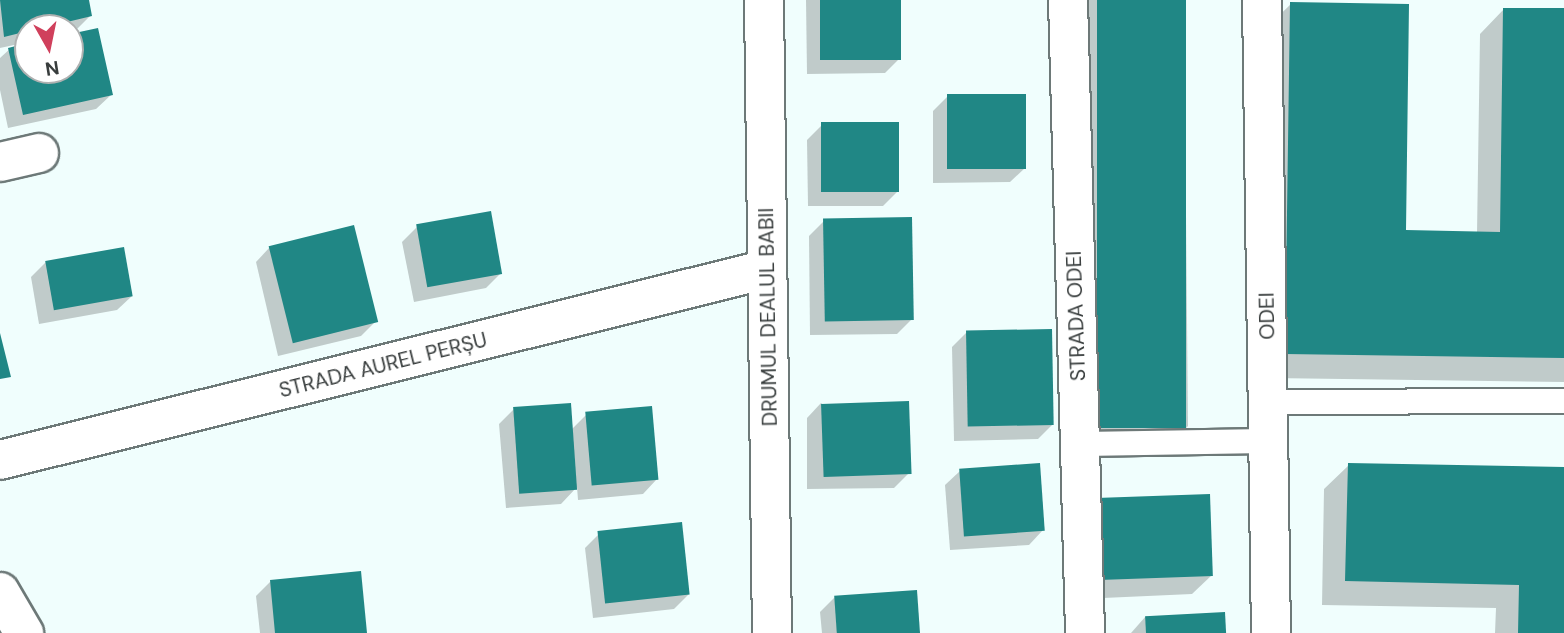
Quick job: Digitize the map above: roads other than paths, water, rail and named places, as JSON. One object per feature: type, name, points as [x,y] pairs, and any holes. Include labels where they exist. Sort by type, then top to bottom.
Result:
[{"type":"street","name":"DRUMUL DEALUL BABII","points":[[764,0],[772,633]]},
{"type":"street","name":"STRADA ODEI","points":[[1068,0],[1084,633]]},
{"type":"street","name":"ODEI","points":[[1262,0],[1271,633]]},
{"type":"street","points":[[0,162],[39,153]]},
{"type":"street","name":"STRADA AUREL PERȘU","points":[[0,460],[767,269]]},
{"type":"street","points":[[0,592],[24,633]]},
{"type":"lane","points":[[1268,402],[1564,401]]},
{"type":"lane","points":[[1080,444],[1269,441]]}]
